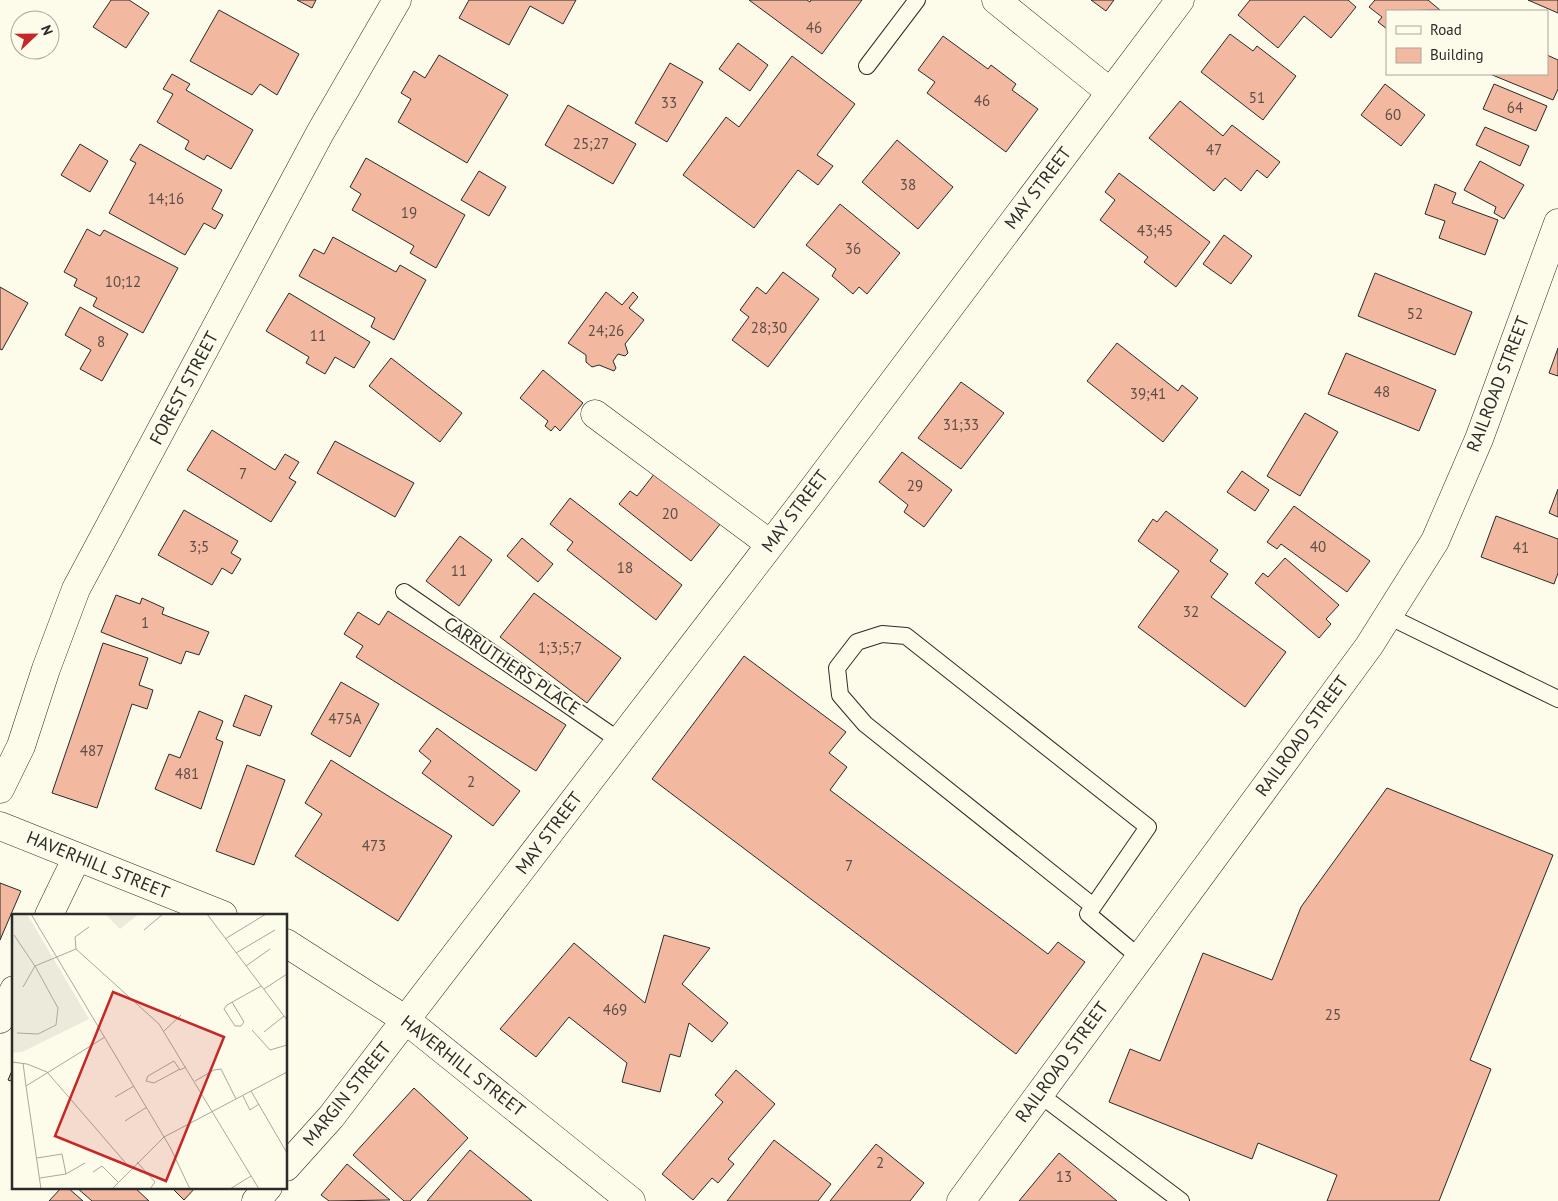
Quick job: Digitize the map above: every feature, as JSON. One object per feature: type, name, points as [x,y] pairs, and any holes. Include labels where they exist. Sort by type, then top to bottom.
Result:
[{"type":"street","name":"FOREST STREET","points":[[0,789],[21,746],[46,669],[76,589],[320,133],[398,0]]},
{"type":"street","points":[[996,0],[1110,92]]},
{"type":"street","name":"MAY STREET","points":[[406,1020],[770,544],[1180,0]]},
{"type":"street","name":"RAILROAD STREET","points":[[960,1201],[1369,646],[1435,541],[1479,439],[1558,223]]},
{"type":"street","points":[[596,414],[770,544]]},
{"type":"street","name":"HAVERHILL STREET","points":[[0,826],[220,914]]},
{"type":"street","points":[[49,914],[77,857]]},
{"type":"street","name":"HAVERHILL STREET","points":[[288,944],[406,1020],[631,1201]]},
{"type":"street","points":[[0,1019],[12,994]]},
{"type":"street","name":"MARGIN STREET","points":[[288,1165],[331,1116],[406,1020]]},
{"type":"street","points":[[256,1201],[267,1188]]},
{"type":"lane","points":[[867,66],[917,0]]},
{"type":"lane","name":"CARRUTHERS PLACE","points":[[404,592],[620,741]]},
{"type":"lane","points":[[1388,616],[1558,699]]},
{"type":"lane","points":[[1093,906],[865,724],[840,695],[837,668],[857,642],[882,634],[906,636],[1148,827],[1088,914],[1140,957]]},
{"type":"lane","points":[[1039,1094],[1181,1201]]},
{"type":"building","points":[[111,0],[129,0],[149,13],[126,48],[93,27]]},
{"type":"building","points":[[297,0],[316,0],[312,8]]},
{"type":"building","points":[[469,0],[576,0],[563,24],[530,6],[509,45],[459,18]]},
{"type":"building","points":[[749,0],[807,0],[810,2],[811,0],[862,0],[822,54]]},
{"type":"building","points":[[1091,0],[1114,0],[1106,11]]},
{"type":"building","points":[[1250,0],[1348,0],[1356,7],[1331,38],[1304,16],[1278,48],[1238,15]]},
{"type":"building","points":[[1375,0],[1428,0],[1440,10],[1386,10],[1386,28],[1378,22],[1382,17],[1369,7]]},
{"type":"building","points":[[1528,0],[1558,0],[1558,13]]},
{"type":"building","points":[[219,10],[299,54],[277,95],[260,84],[252,95],[190,61]]},
{"type":"building","points":[[1230,34],[1253,51],[1257,46],[1296,76],[1263,120],[1201,72]]},
{"type":"building","points":[[943,36],[988,69],[991,65],[1016,84],[1012,90],[1038,109],[1006,152],[927,93],[935,82],[918,70]]},
{"type":"building","points":[[738,43],[768,65],[750,91],[719,69]]},
{"type":"building","points":[[439,55],[508,95],[467,163],[398,122],[411,99],[401,93],[414,71],[425,78]]},
{"type":"building","points":[[1548,55],[1558,60],[1558,89],[1553,100],[1492,75],[1548,75]]},
{"type":"building","points":[[792,56],[855,104],[817,155],[833,166],[818,185],[798,170],[754,228],[683,175],[726,117],[739,127]]},
{"type":"building","points":[[670,63],[703,82],[667,142],[635,123]]},
{"type":"building","points":[[172,74],[190,84],[186,90],[253,130],[231,169],[207,155],[204,160],[185,149],[189,141],[157,122],[173,94],[163,89]]},
{"type":"building","points":[[1385,84],[1425,115],[1401,146],[1361,115]]},
{"type":"building","points":[[1494,84],[1547,106],[1536,131],[1483,109]]},
{"type":"building","points":[[1180,101],[1223,136],[1232,125],[1280,162],[1267,178],[1257,170],[1241,191],[1225,178],[1214,191],[1149,138]]},
{"type":"building","points":[[568,105],[636,144],[613,184],[545,145]]},
{"type":"building","points":[[1485,127],[1529,146],[1520,166],[1476,145]]},
{"type":"building","points":[[897,140],[953,187],[918,229],[862,182]]},
{"type":"building","points":[[80,144],[108,161],[90,192],[61,175]]},
{"type":"building","points":[[140,144],[222,190],[212,209],[223,215],[215,229],[204,223],[185,255],[109,213],[136,163],[130,160]]},
{"type":"building","points":[[366,158],[465,215],[436,268],[410,253],[414,246],[352,210],[361,194],[350,187]]},
{"type":"building","points":[[1480,161],[1524,185],[1504,219],[1494,213],[1496,207],[1464,190]]},
{"type":"building","points":[[479,171],[506,187],[489,216],[461,200]]},
{"type":"building","points":[[1119,173],[1210,242],[1176,287],[1144,262],[1148,257],[1100,220],[1115,200],[1105,192]]},
{"type":"building","points":[[1435,184],[1456,193],[1452,203],[1498,220],[1485,255],[1439,238],[1445,221],[1425,214]]},
{"type":"building","points":[[840,204],[900,253],[867,294],[859,287],[853,294],[832,276],[836,269],[806,245]]},
{"type":"building","points":[[87,229],[100,236],[104,230],[178,268],[143,333],[93,306],[97,298],[74,286],[77,279],[64,272]]},
{"type":"building","points":[[1224,235],[1252,256],[1231,284],[1203,264]]},
{"type":"building","points":[[333,237],[396,272],[400,265],[426,280],[394,340],[371,327],[375,318],[299,276],[314,249],[324,254]]},
{"type":"building","points":[[783,272],[819,299],[768,367],[732,340],[749,317],[740,310],[757,287],[766,294]]},
{"type":"building","points":[[1375,273],[1472,312],[1455,355],[1358,316]]},
{"type":"building","points":[[0,287],[28,303],[2,350],[0,349]]},
{"type":"building","points":[[606,292],[622,305],[633,292],[638,297],[629,308],[644,320],[625,344],[628,353],[625,356],[618,354],[613,361],[616,368],[614,371],[599,365],[592,367],[586,362],[586,355],[568,343]]},
{"type":"building","points":[[289,293],[370,342],[354,368],[335,357],[325,374],[306,363],[309,357],[266,331]]},
{"type":"building","points":[[80,307],[128,334],[102,381],[80,369],[91,350],[65,335]]},
{"type":"building","points":[[1117,343],[1178,391],[1182,385],[1198,398],[1163,442],[1087,381]]},
{"type":"building","points":[[1558,348],[1558,376],[1549,373]]},
{"type":"building","points":[[1346,353],[1436,390],[1419,431],[1328,394]]},
{"type":"building","points":[[391,358],[462,413],[440,442],[369,386]]},
{"type":"building","points":[[543,370],[583,403],[560,431],[555,426],[551,431],[545,426],[548,421],[520,398]]},
{"type":"building","points":[[961,382],[1004,413],[961,469],[918,438]]},
{"type":"building","points":[[1305,413],[1338,432],[1300,496],[1267,476]]},
{"type":"building","points":[[212,430],[275,470],[285,454],[299,462],[289,478],[296,482],[271,522],[187,470]]},
{"type":"building","points":[[335,441],[414,483],[395,517],[317,473]]},
{"type":"building","points":[[902,452],[952,490],[924,527],[904,512],[908,505],[879,482]]},
{"type":"building","points":[[1242,471],[1269,490],[1255,511],[1227,492]]},
{"type":"building","points":[[655,473],[721,523],[691,561],[619,504],[630,491],[637,496]]},
{"type":"building","points":[[1558,489],[1558,517],[1549,513]]},
{"type":"building","points":[[570,498],[682,585],[656,620],[567,550],[573,542],[550,524]]},
{"type":"building","points":[[1294,506],[1370,561],[1347,592],[1281,544],[1277,549],[1267,542]]},
{"type":"building","points":[[184,510],[238,541],[231,553],[241,559],[232,574],[222,568],[212,585],[158,555]]},
{"type":"building","points":[[1166,511],[1218,550],[1210,561],[1228,574],[1211,597],[1286,652],[1245,707],[1138,627],[1179,571],[1138,541],[1153,519],[1157,522]]},
{"type":"building","points":[[1496,516],[1558,539],[1558,573],[1554,584],[1481,557]]},
{"type":"building","points":[[460,536],[492,560],[459,606],[426,581]]},
{"type":"building","points":[[522,538],[553,564],[538,582],[507,556]]},
{"type":"building","points":[[1285,558],[1339,605],[1326,619],[1331,624],[1319,638],[1255,583],[1263,573],[1268,577]]},
{"type":"building","points":[[534,593],[621,658],[587,703],[500,637]]},
{"type":"building","points":[[116,595],[140,604],[142,598],[164,608],[162,614],[209,632],[199,655],[186,651],[181,664],[101,632]]},
{"type":"building","points":[[388,611],[566,725],[536,771],[356,657],[363,646],[344,634],[358,612],[379,625]]},
{"type":"building","points":[[103,643],[148,658],[139,685],[153,690],[147,709],[132,704],[97,808],[52,793]]},
{"type":"building","points":[[744,656],[846,732],[829,753],[847,767],[830,790],[1048,954],[1058,942],[1085,962],[1016,1054],[652,779]]},
{"type":"building","points":[[341,682],[379,704],[350,757],[311,734]]},
{"type":"building","points":[[245,695],[272,706],[260,736],[233,726]]},
{"type":"building","points":[[199,711],[223,721],[216,739],[223,742],[201,809],[155,789],[169,754],[180,758]]},
{"type":"building","points":[[437,728],[520,791],[493,826],[422,773],[431,761],[419,751]]},
{"type":"building","points":[[331,760],[452,836],[398,921],[295,856],[322,814],[305,803]]},
{"type":"building","points":[[247,765],[285,780],[254,865],[216,851]]},
{"type":"building","points":[[1387,788],[1553,855],[1470,1060],[1491,1069],[1439,1201],[1327,1201],[1337,1175],[1258,1143],[1252,1159],[1109,1102],[1130,1049],[1160,1061],[1203,953],[1272,980],[1301,907]]},
{"type":"building","points":[[0,883],[21,891],[0,940]]},
{"type":"building","points":[[664,935],[710,948],[682,984],[728,1023],[712,1042],[689,1023],[680,1057],[670,1054],[660,1092],[622,1082],[627,1063],[569,1017],[536,1057],[500,1029],[574,943],[645,1003]]},
{"type":"building","points":[[736,1070],[775,1104],[728,1159],[734,1164],[718,1183],[712,1178],[693,1200],[662,1174],[723,1102],[715,1095]]},
{"type":"building","points":[[12,1071],[12,1081],[8,1080]]},
{"type":"building","points":[[414,1088],[468,1138],[410,1201],[404,1201],[353,1155]]},
{"type":"building","points":[[774,1140],[831,1184],[818,1201],[727,1201]]},
{"type":"building","points":[[876,1144],[924,1183],[910,1201],[830,1201]]},
{"type":"building","points":[[470,1150],[532,1201],[427,1201]]},
{"type":"building","points":[[1059,1153],[1117,1201],[1019,1201]]},
{"type":"building","points":[[347,1164],[390,1200],[329,1201],[321,1195]]},
{"type":"building","points":[[61,1188],[68,1188],[83,1201],[49,1201]]},
{"type":"building","points":[[77,1188],[135,1188],[149,1201],[92,1201]]},
{"type":"building","points":[[172,1188],[195,1188],[184,1200]]}]
